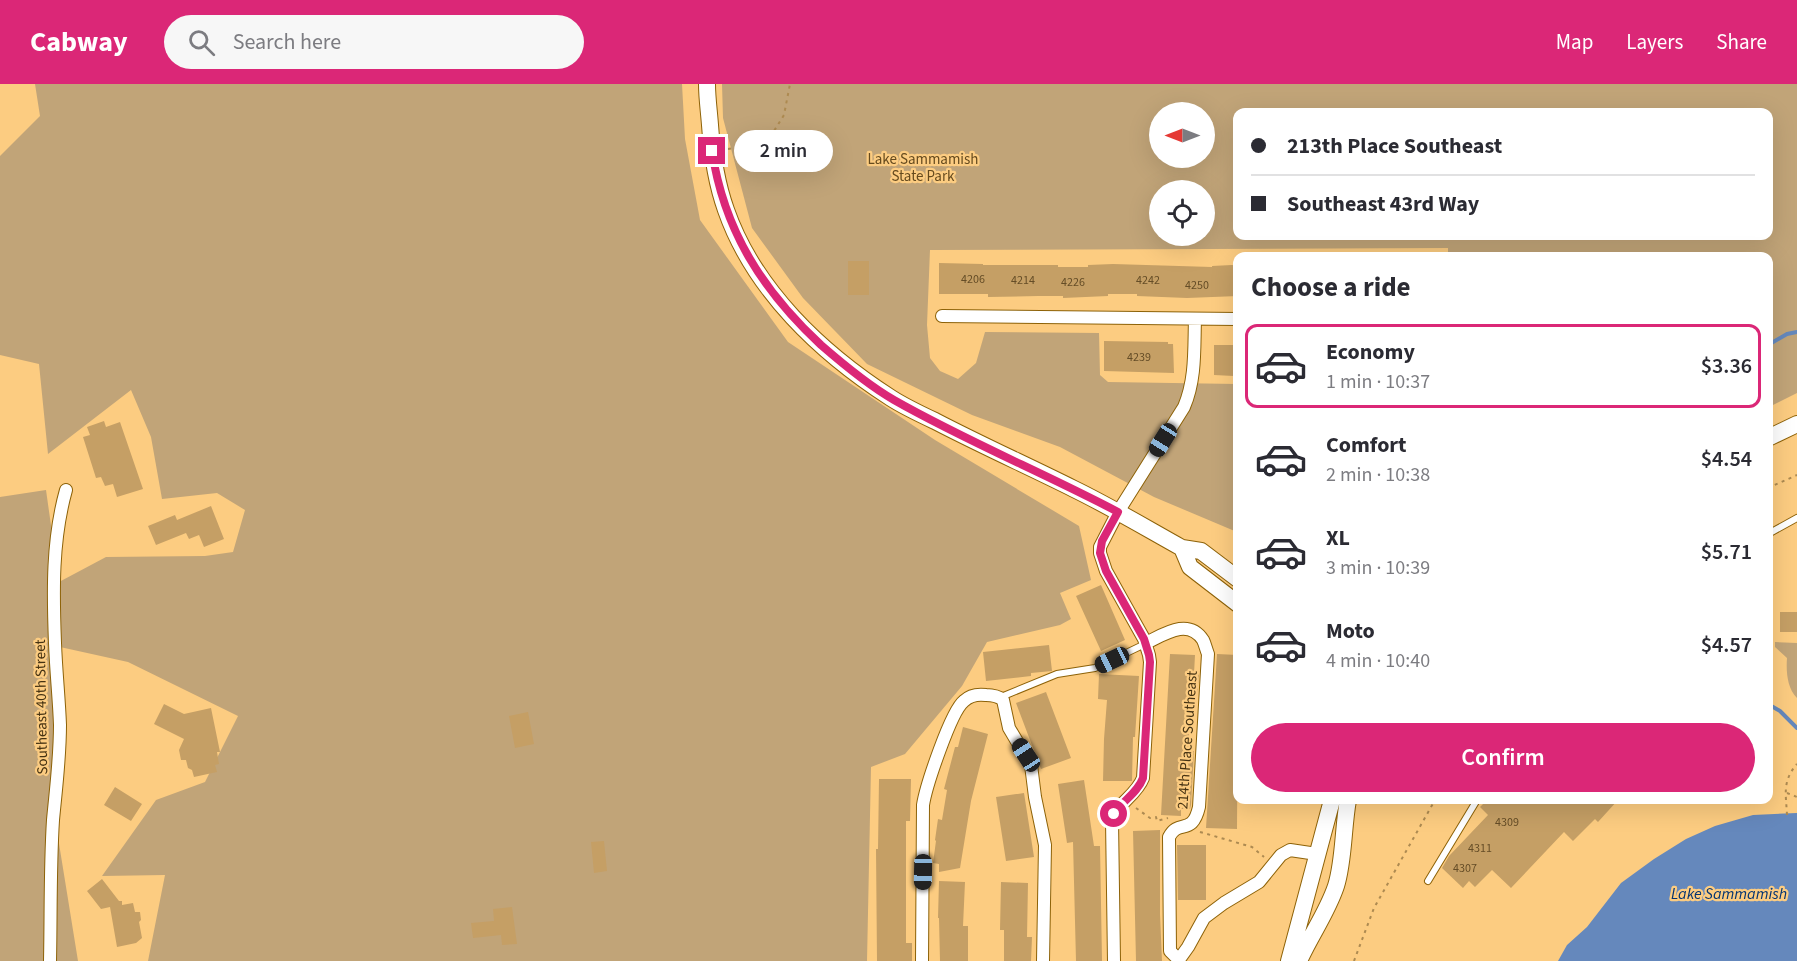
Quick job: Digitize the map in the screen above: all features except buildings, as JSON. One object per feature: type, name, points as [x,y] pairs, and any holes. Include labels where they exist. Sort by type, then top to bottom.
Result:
[{"type":"main road","points":[[707,84],[715,171],[726,210],[754,267],[794,320],[858,376],[893,399],[966,438],[1075,489],[1182,548],[1201,551],[1233,575]]},
{"type":"main road","points":[[1773,436],[1797,424]]},
{"type":"main road","points":[[1182,548],[1190,567],[1233,600]]},
{"type":"main road","points":[[1289,961],[1331,804]]},
{"type":"main road","points":[[1299,961],[1335,887],[1347,804]]},
{"type":"street","points":[[942,316],[1233,319]]},
{"type":"street","points":[[1114,961],[1112,820],[1118,809],[1132,796],[1143,778],[1150,662],[1146,644],[1106,571],[1100,553],[1102,541],[1118,512],[1184,407],[1191,391],[1195,319]]},
{"type":"street","name":"Southeast 40th Street","points":[[50,961],[53,821],[60,761],[55,643],[56,535],[66,490]]},
{"type":"street","name":"214th Place Southeast","points":[[1146,644],[1180,628],[1192,630],[1202,639],[1208,654],[1199,807],[1196,819],[1190,825],[1173,831],[1169,837],[1170,951],[1178,961]]},
{"type":"street","points":[[922,961],[923,804],[953,718],[960,704],[974,695],[1000,697],[1003,700],[1010,728],[1031,765],[1045,845],[1044,961]]},
{"type":"street","points":[[1178,961],[1204,918],[1224,903],[1260,882],[1281,855],[1290,850],[1317,854]]},
{"type":"lane","points":[[1773,531],[1797,518]]},
{"type":"lane","points":[[1000,697],[1057,674],[1095,668],[1146,644]]},
{"type":"lane","points":[[1428,880],[1475,804]]},
{"type":"path","points":[[712,151],[763,143],[784,115],[790,84]]},
{"type":"path","points":[[1773,486],[1797,475]]},
{"type":"path","points":[[1787,815],[1787,779],[1797,764]]},
{"type":"path","points":[[1787,793],[1797,797]]},
{"type":"path","points":[[1354,961],[1374,908],[1432,804]]},
{"type":"green space","points":[[35,84],[682,84],[685,139],[700,220],[788,342],[935,440],[1079,526],[1091,580],[1060,593],[1071,619],[1060,625],[987,642],[962,686],[905,754],[871,767],[867,961],[148,961],[165,875],[102,876],[156,800],[205,782],[238,716],[128,662],[60,647],[56,825],[78,961],[0,961],[0,497],[46,490],[59,582],[106,557],[205,556],[233,552],[245,510],[217,493],[162,499],[151,437],[131,390],[48,454],[39,364],[0,355],[0,156],[40,116]]},
{"type":"green space","name":"Lake Sammamish State Park","points":[[722,84],[1797,84],[1797,393],[1773,405],[1773,252],[1448,252],[1448,248],[930,250],[927,325],[930,358],[940,371],[958,379],[976,363],[985,332],[1099,333],[1100,375],[1108,382],[1233,384],[1233,530],[1154,497],[1060,447],[972,415],[867,364],[803,298],[752,228],[723,118]]},
{"type":"green space","points":[[1775,642],[1797,643],[1797,698],[1789,684],[1787,658],[1775,647]]},
{"type":"water","name":"Lake Sammamish","points":[[1797,813],[1797,961],[1558,961],[1567,945],[1587,927],[1621,883],[1686,839],[1715,826],[1753,815]]},
{"type":"waterway","points":[[1773,342],[1787,334],[1797,332]]},
{"type":"waterway","points":[[1773,707],[1797,728]]},
{"type":"route","points":[[712,151],[726,210],[754,267],[794,320],[828,351],[858,376],[893,399],[966,438],[1075,489],[1118,512],[1102,541],[1100,553],[1106,571],[1144,639],[1150,662],[1143,778],[1132,796],[1114,814]]}]
